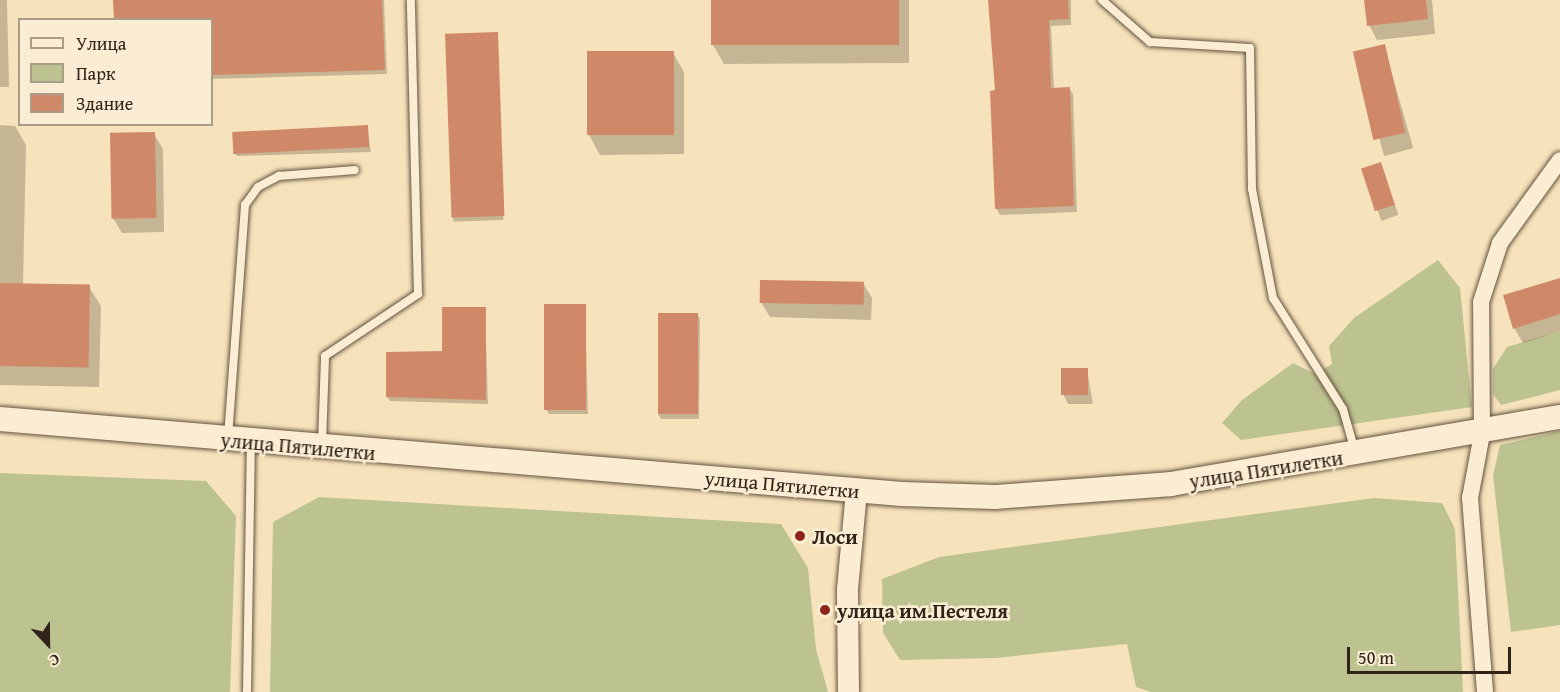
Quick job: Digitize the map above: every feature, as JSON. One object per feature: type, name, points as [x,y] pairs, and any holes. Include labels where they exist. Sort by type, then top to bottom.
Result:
[{"type":"main road","name":"улица Пятилетки","points":[[0,419],[239,441],[856,490],[961,496],[1069,494],[1482,435],[1560,417]]},
{"type":"street","points":[[1485,692],[1470,498],[1482,435],[1481,302],[1500,243],[1560,160]]},
{"type":"street","points":[[848,692],[847,581],[856,490]]},
{"type":"lane","points":[[322,447],[325,356],[418,294],[411,0]]},
{"type":"lane","points":[[1102,0],[1150,42],[1250,48],[1252,189],[1273,298],[1343,409],[1356,454]]},
{"type":"lane","points":[[247,692],[239,441],[245,205],[258,187],[279,176],[354,171]]},
{"type":"green space","points":[[1438,260],[1460,288],[1472,407],[1241,440],[1222,423],[1242,400],[1293,363],[1315,374],[1332,364],[1329,346],[1354,318]]},
{"type":"green space","points":[[1560,331],[1560,390],[1501,405],[1493,394],[1493,369],[1507,347]]},
{"type":"green space","points":[[1560,431],[1560,625],[1511,632],[1493,476],[1500,445]]},
{"type":"green space","points":[[0,473],[206,481],[236,516],[230,692],[0,692]]},
{"type":"green space","points":[[319,497],[781,524],[808,568],[816,649],[828,692],[270,692],[273,522]]},
{"type":"green space","points":[[1374,498],[1442,503],[1455,529],[1463,692],[1151,692],[1136,687],[1127,644],[996,658],[900,660],[883,633],[882,579],[939,557]]},
{"type":"building","points":[[113,0],[382,0],[385,70],[213,75],[213,18],[114,18]]},
{"type":"building","points":[[711,0],[899,0],[899,45],[711,45]]},
{"type":"building","points":[[988,0],[1068,0],[1069,19],[1049,20],[1051,88],[1070,87],[1074,206],[995,209],[990,91],[995,90]]},
{"type":"building","points":[[1364,0],[1426,0],[1428,19],[1367,26]]},
{"type":"building","points":[[498,32],[504,216],[451,218],[445,34]]},
{"type":"building","points":[[1385,44],[1405,133],[1373,140],[1353,51]]},
{"type":"building","points":[[587,51],[674,51],[674,135],[587,135]]},
{"type":"building","points":[[368,125],[369,147],[233,154],[232,132]]},
{"type":"building","points":[[155,132],[157,218],[112,219],[110,133]]},
{"type":"building","points":[[1381,162],[1395,205],[1375,211],[1361,168]]},
{"type":"building","points":[[1560,278],[1560,314],[1513,329],[1503,295]]},
{"type":"building","points":[[760,280],[864,282],[864,305],[760,303]]},
{"type":"building","points":[[0,283],[90,285],[89,368],[0,366]]},
{"type":"building","points":[[544,304],[586,304],[586,410],[544,410]]},
{"type":"building","points":[[442,307],[486,307],[486,400],[386,397],[386,352],[442,351]]},
{"type":"building","points":[[658,313],[698,313],[698,414],[658,414]]},
{"type":"building","points":[[1061,368],[1088,368],[1088,395],[1061,395]]},
{"type":"place","name":"Лоси","points":[[800,536]]},
{"type":"place","name":"улица им.Пестеля","points":[[825,610]]}]
